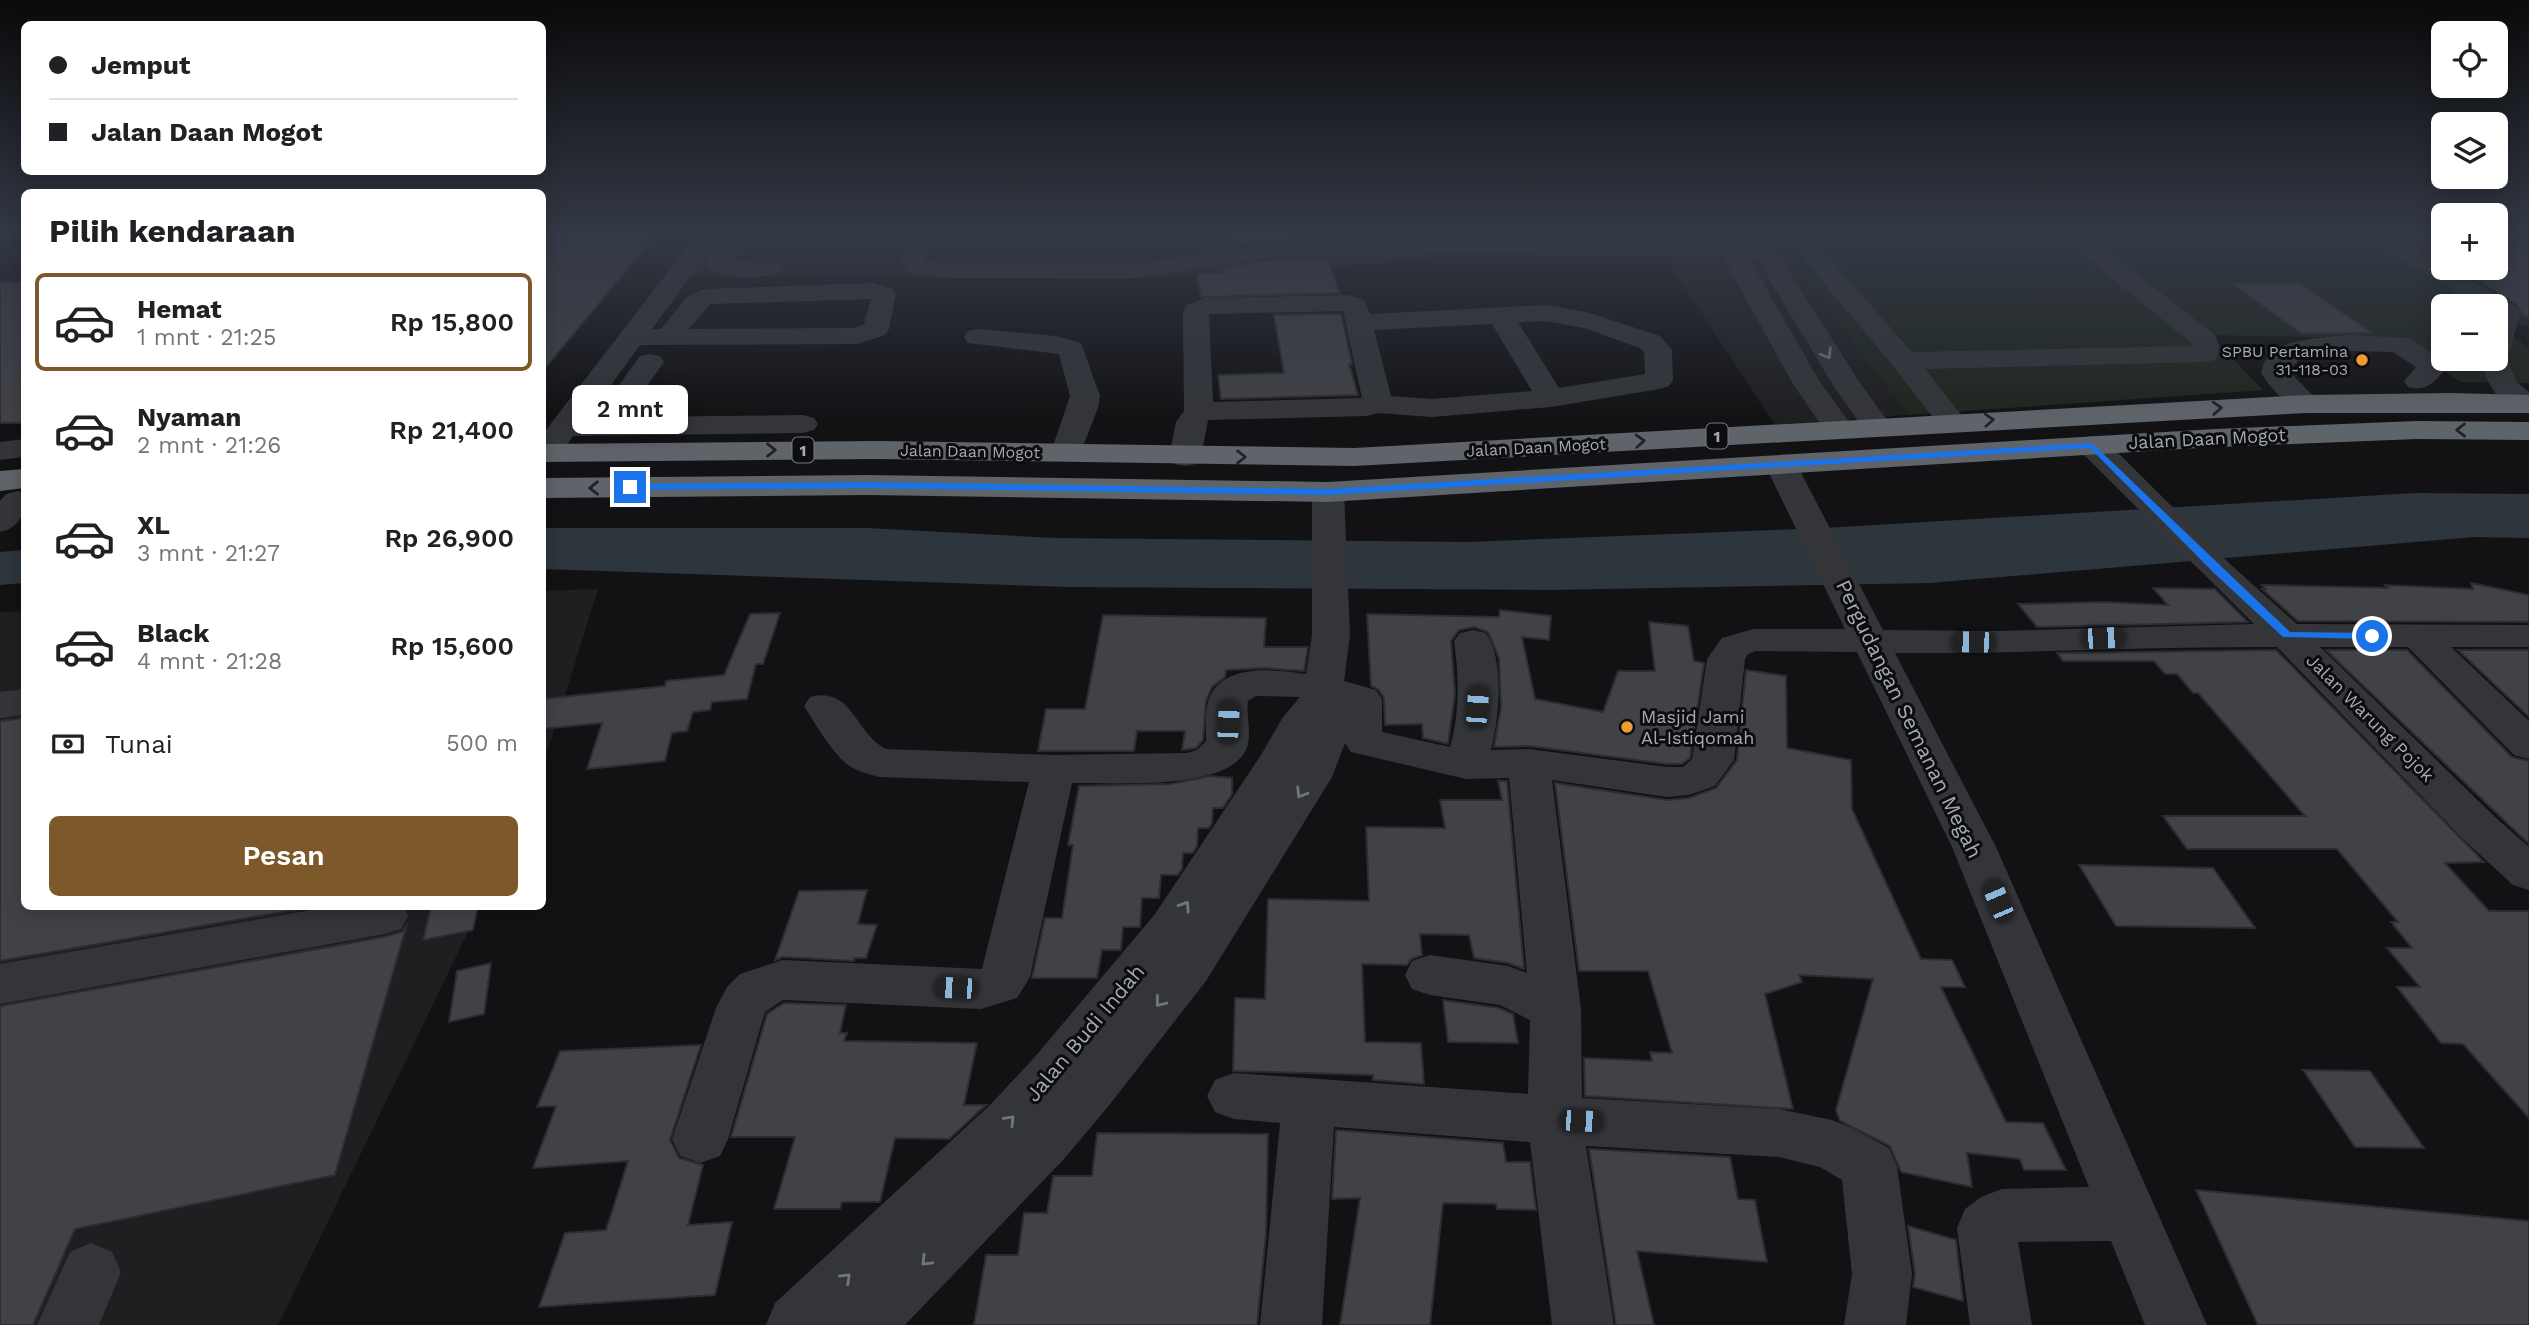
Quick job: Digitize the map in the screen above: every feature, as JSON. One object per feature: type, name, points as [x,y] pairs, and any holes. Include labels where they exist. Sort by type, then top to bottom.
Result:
[{"type":"highway","name":"Jalan Daan Mogot","points":[[546,453],[730,449],[1067,452],[1185,457],[1391,456],[1951,422],[2306,404],[2450,401],[2527,413]]},
{"type":"highway","name":"Jalan Daan Mogot","points":[[546,488],[976,486],[1117,489],[1329,506],[1786,475],[2092,445],[2329,433],[2527,413]]},
{"type":"highway","points":[[976,486],[1004,476],[1010,468],[1009,461],[988,451]]},
{"type":"highway","points":[[1117,489],[1092,479],[1090,471],[1097,463],[1125,454]]},
{"type":"street","points":[[546,451],[663,295]]},
{"type":"street","points":[[669,337],[696,302],[724,295]]},
{"type":"street","points":[[632,338],[857,336],[876,329],[883,295]]},
{"type":"street","points":[[1767,295],[1807,384],[1839,429]]},
{"type":"street","points":[[1782,295],[1877,427]]},
{"type":"street","points":[[1848,295],[1905,361],[1951,422]]},
{"type":"street","points":[[1905,361],[2205,354],[2204,340],[2147,295]]},
{"type":"street","points":[[1185,457],[1191,422],[1199,411],[1196,311],[1205,306],[1347,303],[1355,306],[1378,404]]},
{"type":"street","points":[[1199,411],[1366,407],[1378,404],[1432,408],[1551,398],[1659,380],[1658,350],[1650,342],[1590,321],[1546,313],[1360,323]]},
{"type":"street","points":[[1500,315],[1551,398]]},
{"type":"street","points":[[978,337],[1056,344],[1070,349],[1085,396],[1067,452]]},
{"type":"street","points":[[2276,366],[2398,374],[2433,366],[2399,344],[2348,343],[2291,351],[2276,366],[2275,373],[2306,404]]},
{"type":"street","points":[[603,427],[649,362]]},
{"type":"street","points":[[2498,371],[2504,386],[2527,413]]},
{"type":"street","points":[[2398,374],[2450,401]]},
{"type":"street","points":[[566,427],[803,424]]},
{"type":"street","name":"Jalan Warung Pojok","points":[[2092,445],[2287,635],[2479,828],[2529,873]]},
{"type":"street","points":[[0,451],[21,449]]},
{"type":"street","name":"Pergudangan Semanan Megah","points":[[1786,475],[1858,635],[1974,847],[2176,1325]]},
{"type":"street","name":"Jalan Budi Indah","points":[[797,1325],[1043,1143],[1171,959],[1311,777],[1329,731],[1323,695],[1331,635],[1329,506]]},
{"type":"street","points":[[2416,634],[2529,745]]},
{"type":"street","points":[[824,706],[861,754],[879,763],[1054,769],[1187,767],[1212,760],[1227,745],[1229,698],[1235,689],[1246,683],[1261,682],[1323,695],[1362,699],[1362,737],[1366,742],[1466,765],[1529,763],[1667,782],[1690,782],[1706,774],[1713,760],[1726,659],[1735,646],[1753,640],[1858,635],[1999,642],[2181,635],[2529,636]]},
{"type":"street","points":[[1466,765],[1475,732],[1479,681],[1473,641]]},
{"type":"street","points":[[0,705],[21,702]]},
{"type":"street","points":[[1529,763],[1556,1009],[1555,1120],[1583,1325]]},
{"type":"street","points":[[700,1139],[741,1008],[756,988],[783,981],[981,989],[999,984],[1005,977],[1054,769]]},
{"type":"street","points":[[0,984],[384,916]]},
{"type":"street","points":[[1430,975],[1508,986],[1556,1009]]},
{"type":"street","points":[[1234,1096],[1555,1120],[1779,1133],[1832,1145],[1869,1166],[1882,1274],[1875,1325]]},
{"type":"street","points":[[1291,1325],[1309,1101]]},
{"type":"street","points":[[2001,1325],[1986,1228],[2002,1216],[2048,1213],[2128,1214]]},
{"type":"street","name":"Jalan Budi Indah","points":[[862,1325],[941,1217]]},
{"type":"street","points":[[68,1325],[90,1272]]},
{"type":"shaded area","points":[[1690,295],[1816,295],[1908,415],[1775,425]]},
{"type":"shaded area","points":[[1816,295],[2431,295],[2431,361],[2401,339],[2210,335],[2263,390],[1908,415]]},
{"type":"shaded area","points":[[2508,304],[2529,316],[2529,325],[2508,326]]},
{"type":"shaded area","points":[[2508,332],[2529,348],[2529,383],[2460,382],[2445,371],[2508,371]]},
{"type":"shaded area","points":[[2415,493],[2529,494],[2529,538],[2474,537],[1930,583],[1549,590],[1070,587],[546,569],[546,528],[867,528],[1056,538],[1470,542],[1824,528]]},
{"type":"shaded area","points":[[21,550],[21,583],[0,585],[0,552]]},
{"type":"shaded area","points":[[598,589],[546,756],[546,591]]},
{"type":"shaded area","points":[[21,611],[21,910],[479,910],[278,1325],[0,1325],[0,612]]},
{"type":"building","points":[[0,295],[21,295],[21,423],[0,423]]},
{"type":"building","points":[[546,295],[606,295],[546,367]]},
{"type":"building","points":[[1201,295],[1276,295],[1201,297]]},
{"type":"building","points":[[2247,295],[2317,295],[2373,333],[2302,334]]},
{"type":"building","points":[[2508,295],[2529,295],[2529,318],[2522,314],[2517,305],[2508,299]]},
{"type":"building","points":[[1341,314],[1352,364],[1349,364],[1358,395],[1221,399],[1218,375],[1284,373],[1274,315]]},
{"type":"building","points":[[2471,583],[2529,595],[2529,622],[2298,621],[2262,589],[2266,589],[2262,585],[2388,588],[2385,585],[2473,589]]},
{"type":"building","points":[[2153,588],[2215,589],[2248,622],[2037,627],[2018,604],[2104,602],[2168,605]]},
{"type":"building","points":[[1500,610],[1551,616],[1549,640],[1522,637],[1535,699],[1603,712],[1618,671],[1655,671],[1649,622],[1688,626],[1694,661],[1704,663],[1690,758],[1682,764],[1667,764],[1529,746],[1494,747],[1501,707],[1499,658],[1488,632],[1474,627],[1459,630],[1451,641],[1455,694],[1448,744],[1423,738],[1422,724],[1385,725],[1384,698],[1378,689],[1371,686],[1367,614],[1499,617]]},
{"type":"building","points":[[780,613],[763,664],[756,664],[747,699],[712,702],[710,710],[693,712],[687,731],[672,733],[665,761],[587,769],[602,723],[546,729],[546,699],[665,686],[666,681],[724,675],[750,614]]},
{"type":"building","points":[[1103,615],[1266,618],[1264,647],[1308,647],[1304,671],[1264,668],[1226,670],[1225,677],[1212,687],[1206,701],[1203,740],[1196,748],[1182,750],[1185,731],[1137,731],[1134,751],[1038,751],[1046,709],[1085,709]]},
{"type":"building","points":[[2276,650],[2484,862],[2445,863],[2489,911],[2529,911],[2529,1118],[2463,1044],[2441,1043],[2397,987],[2420,987],[2387,948],[2412,948],[2391,922],[2398,922],[2337,849],[2187,849],[2163,816],[2305,816],[2198,693],[2193,693],[2177,674],[2165,674],[2154,661],[2063,661],[2057,653]]},
{"type":"building","points":[[2326,650],[2407,650],[2512,757],[2529,761],[2529,844]]},
{"type":"building","points":[[2458,650],[2529,650],[2529,717]]},
{"type":"building","points":[[1746,670],[1786,676],[1787,748],[1851,760],[1852,809],[1921,959],[1952,960],[1965,987],[1941,987],[2006,1122],[2043,1123],[2066,1170],[2024,1170],[2020,1159],[1967,1153],[1972,1187],[1901,1172],[1890,1146],[1840,1121],[1836,1110],[1873,979],[1799,975],[1802,982],[1765,994],[1793,1109],[1585,1096],[1584,1058],[1652,1061],[1650,1052],[1672,1053],[1648,971],[1579,971],[1555,783],[1667,800],[1689,798],[1716,788],[1737,760]]},
{"type":"building","points":[[21,718],[21,910],[294,910],[0,961],[0,721]]},
{"type":"building","points":[[1211,776],[1232,778],[1232,794],[1223,808],[1213,808],[1209,828],[1198,828],[1197,846],[1193,853],[1183,853],[1182,869],[1178,875],[1161,875],[1159,898],[1142,898],[1140,927],[1123,927],[1121,950],[1102,950],[1097,978],[1032,978],[1045,918],[1062,918],[1073,845],[1068,845],[1079,786],[1170,784]]},
{"type":"building","points":[[1498,781],[1507,781],[1524,969],[1508,963],[1474,958],[1469,935],[1420,934],[1422,955],[1411,959],[1407,965],[1362,964],[1365,1042],[1421,1043],[1424,1084],[1373,1080],[1373,1075],[1233,1071],[1235,998],[1265,999],[1268,899],[1369,901],[1366,827],[1445,828],[1440,800],[1502,800]]},
{"type":"building","points":[[2079,865],[2213,868],[2255,928],[2116,926]]},
{"type":"building","points":[[867,890],[858,924],[877,925],[866,958],[854,958],[854,961],[783,957],[775,960],[799,891]]},
{"type":"building","points":[[430,910],[477,910],[473,930],[423,940]]},
{"type":"building","points":[[407,924],[335,1175],[75,1229],[33,1325],[0,1325],[0,1006],[384,937],[402,932]]},
{"type":"building","points":[[491,963],[484,1014],[449,1022],[457,971]]},
{"type":"building","points":[[1443,1000],[1499,1008],[1513,1014],[1518,1043],[1448,1042]]},
{"type":"building","points":[[784,1003],[846,1005],[840,1033],[847,1033],[844,1041],[977,1043],[964,1105],[986,1105],[949,1139],[895,1138],[880,1202],[842,1202],[840,1209],[774,1209],[795,1137],[731,1137],[767,1014]]},
{"type":"building","points":[[701,1045],[670,1140],[679,1158],[703,1165],[688,1225],[732,1222],[715,1295],[539,1307],[565,1233],[606,1230],[628,1161],[533,1168],[556,1106],[537,1107],[560,1051]]},
{"type":"building","points":[[2303,1070],[2370,1071],[2424,1148],[2355,1147]]},
{"type":"building","points":[[1336,1130],[1503,1143],[1506,1162],[1530,1162],[1536,1210],[1497,1209],[1496,1204],[1443,1203],[1430,1325],[1340,1325],[1360,1198],[1332,1199]]},
{"type":"building","points":[[1097,1133],[1268,1134],[1266,1233],[1257,1325],[974,1325],[986,1255],[1018,1255],[1024,1213],[1047,1213],[1053,1176],[1092,1176]]},
{"type":"building","points":[[1589,1149],[1730,1157],[1738,1199],[1755,1200],[1767,1262],[1637,1251],[1654,1325],[1616,1325]]},
{"type":"building","points":[[2196,1190],[2529,1221],[2529,1325],[2258,1325]]},
{"type":"building","points":[[1908,1226],[1956,1240],[1963,1301],[1913,1287],[1915,1274]]},
{"type":"place","name":"SPBU Pertamina 31-118-03","points":[[2362,360]]},
{"type":"place","name":"Masjid Jami Al-Istiqomah","points":[[1627,727]]},
{"type":"route","points":[[630,487],[867,485],[1328,492],[2092,445],[2218,571],[2287,635],[2372,636]]}]
